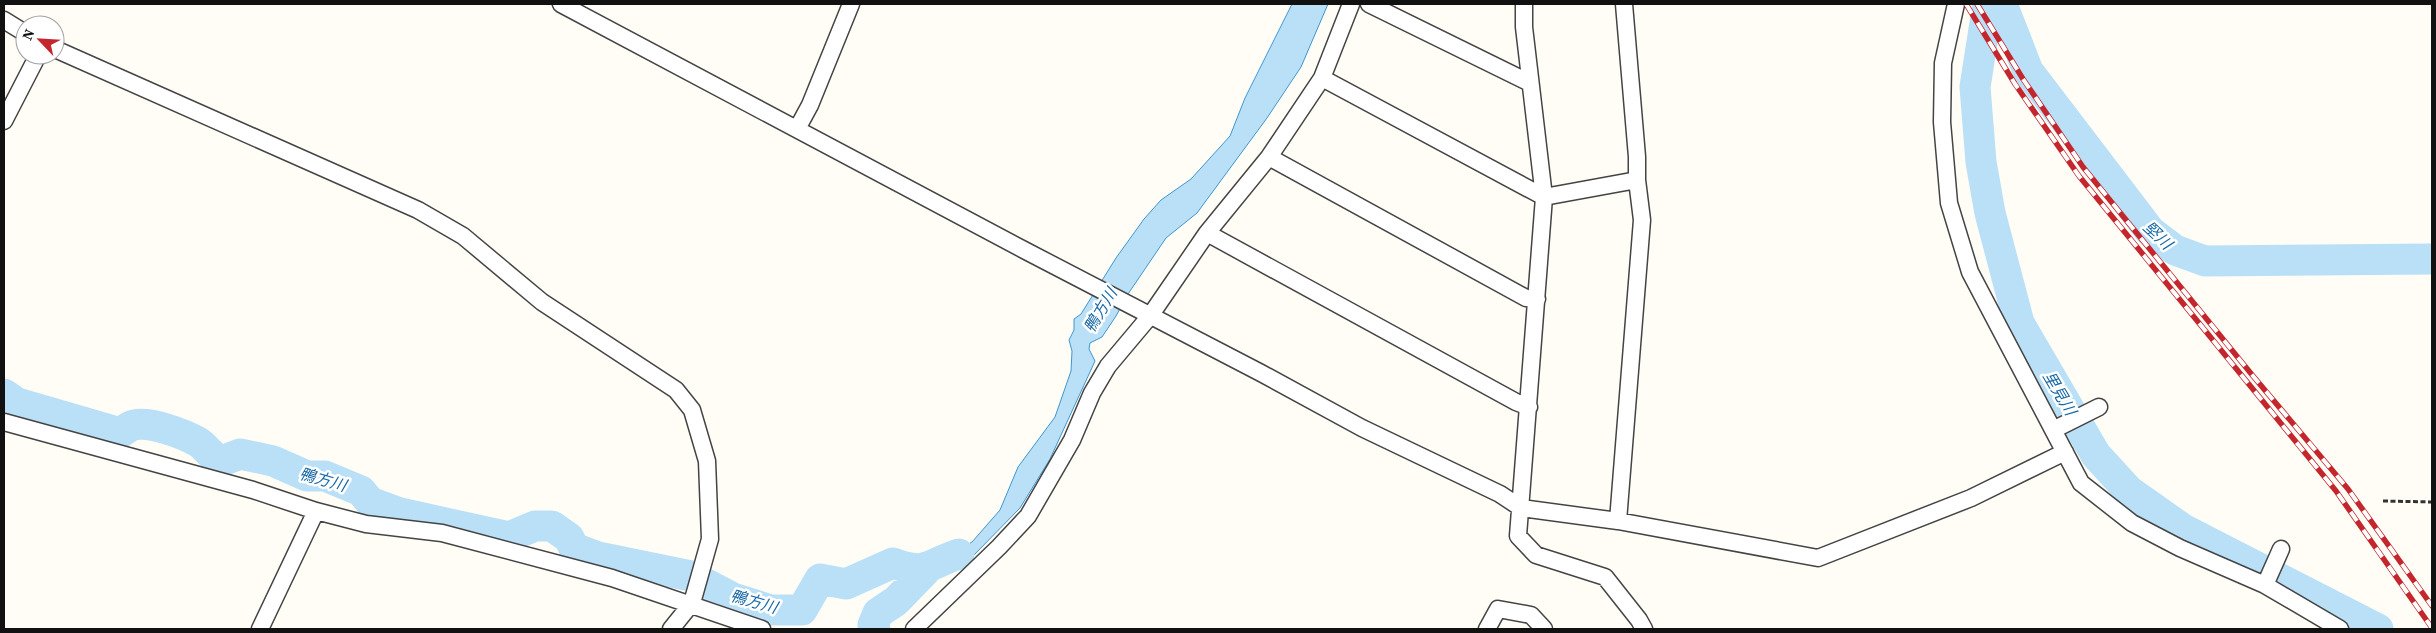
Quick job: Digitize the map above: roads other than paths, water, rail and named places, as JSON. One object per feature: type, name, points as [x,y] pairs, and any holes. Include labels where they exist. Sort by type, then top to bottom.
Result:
[{"type":"street","points":[[560,4],[1362,428],[1500,494],[1521,508],[1618,521],[1818,558],[1970,498],[2065,452]]},
{"type":"street","points":[[797,129],[810,105],[851,4]]},
{"type":"street","points":[[919,628],[999,548],[1028,516],[1067,448],[1092,393],[1104,372],[1150,316],[1207,233],[1269,157],[1322,78],[1351,4]]},
{"type":"street","points":[[1369,4],[1530,83]]},
{"type":"street","points":[[1524,4],[1524,27],[1544,197],[1518,536],[1536,555],[1605,577],[1644,629]]},
{"type":"street","points":[[1618,521],[1642,220],[1636,180],[1637,157],[1624,4]]},
{"type":"street","points":[[1956,4],[1943,63],[1942,122],[1949,203],[1970,272],[2081,483],[2132,523],[2180,548],[2265,585],[2340,629]]},
{"type":"street","points":[[4,20],[15,27]]},
{"type":"street","points":[[65,53],[418,210],[463,236],[542,302],[676,390],[692,410],[707,461],[710,539],[694,597],[671,629]]},
{"type":"street","points":[[4,120],[33,65]]},
{"type":"street","points":[[1322,78],[1544,197],[1636,180]]},
{"type":"street","points":[[1269,157],[1526,298],[1537,298]]},
{"type":"street","points":[[1207,233],[1516,402],[1529,407]]},
{"type":"street","points":[[2053,430],[2099,407]]},
{"type":"street","points":[[4,422],[252,490],[316,511],[366,524],[442,533],[612,578],[694,597],[762,629]]},
{"type":"street","points":[[260,629],[316,511]]},
{"type":"street","points":[[2265,585],[2280,549]]},
{"type":"street","points":[[1488,629],[1498,609],[1531,614],[1544,629]]},
{"type":"water","points":[[1292,4],[1328,4],[1301,67],[1267,118],[1197,213],[1166,238],[1128,294],[1102,337],[1090,343],[1089,349],[1095,361],[1050,459],[1020,508],[974,555],[959,559],[925,577],[918,564],[934,560],[949,550],[964,547],[972,542],[1000,510],[1018,467],[1055,417],[1071,371],[1072,351],[1069,340],[1074,330],[1074,319],[1081,314],[1116,258],[1144,219],[1161,200],[1191,179],[1230,136],[1245,98]]},
{"type":"waterway","name":"里見川","points":[[1988,4],[1975,87],[1981,162],[1990,213],[2019,323],[2096,455],[2129,491],[2183,529],[2378,629]]},
{"type":"waterway","name":"堅川","points":[[2002,4],[2028,71],[2150,231],[2175,250],[2205,261],[2432,259]]},
{"type":"waterway","name":"鴨方川","points":[[4,394],[17,403],[120,433],[129,427],[141,424],[167,429],[198,442],[214,457],[222,461],[240,454],[273,461],[307,476],[325,476],[361,491],[370,502],[400,513],[509,537],[535,526],[552,526],[569,538],[574,548],[598,557],[691,576],[733,598],[771,610],[802,610],[820,579],[846,584],[893,563],[904,567],[921,569],[959,554]]},
{"type":"waterway","points":[[875,629],[873,625],[878,613],[896,601],[927,569]]},
{"type":"railway","points":[[1966,4],[2015,84],[2079,176],[2336,491],[2432,628]]},
{"type":"railway","points":[[1977,4],[2023,79],[2083,167],[2253,376],[2348,489],[2432,606]]}]
